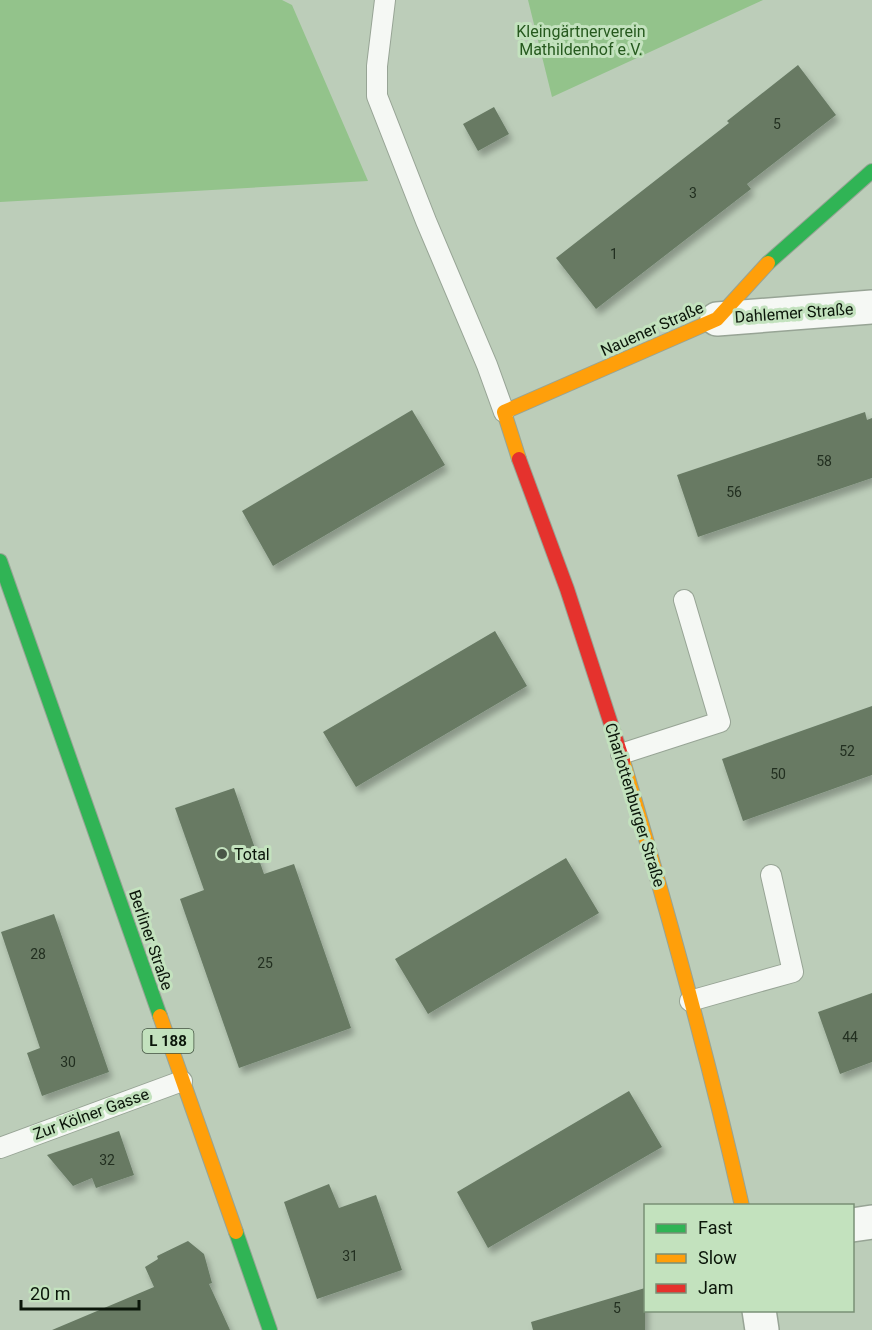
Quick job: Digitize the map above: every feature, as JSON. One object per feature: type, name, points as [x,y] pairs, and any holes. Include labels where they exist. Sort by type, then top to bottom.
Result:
[{"type":"street","name":"Nauener Straße","points":[[504,412],[717,319],[776,254],[872,171]]},
{"type":"street","name":"Dahlemer Straße","points":[[717,319],[872,307]]},
{"type":"street","name":"Charlottenburger Straße","points":[[504,412],[567,589],[656,870],[742,1204]]},
{"type":"street","name":"Berliner Straße","points":[[0,561],[270,1330]]},
{"type":"street","points":[[854,1225],[872,1222]]},
{"type":"street","points":[[759,1312],[762,1330]]},
{"type":"lane","points":[[385,0],[377,66],[377,96],[426,221],[487,364],[504,412]]},
{"type":"lane","points":[[621,754],[720,722],[684,600]]},
{"type":"lane","points":[[690,1001],[793,972],[771,876]]},
{"type":"lane","name":"Zur Kölner Gasse","points":[[0,1148],[182,1081]]},
{"type":"green space","points":[[0,0],[282,0],[292,5],[368,181],[0,202]]},
{"type":"green space","name":"Kleingärtnerverein Mathildenhof e.V.","points":[[528,0],[763,0],[552,97]]},
{"type":"building","points":[[798,65],[836,115],[747,184],[751,189],[596,309],[556,258],[729,123],[727,121]]},
{"type":"building","points":[[494,107],[509,134],[478,151],[463,124]]},
{"type":"building","points":[[412,410],[445,465],[273,566],[242,511]]},
{"type":"building","points":[[865,412],[867,420],[872,418],[872,478],[698,537],[677,475]]},
{"type":"building","points":[[495,631],[527,686],[356,787],[323,732]]},
{"type":"building","points":[[872,706],[872,775],[743,821],[722,759]]},
{"type":"building","points":[[234,788],[264,874],[294,864],[351,1028],[239,1068],[180,899],[204,890],[175,808]]},
{"type":"building","points":[[566,858],[599,913],[428,1014],[395,959]]},
{"type":"building","points":[[54,914],[109,1072],[42,1096],[27,1053],[40,1048],[1,932]]},
{"type":"building","points":[[872,993],[872,1062],[840,1074],[818,1012]]},
{"type":"building","points":[[629,1091],[662,1147],[488,1248],[457,1192]]},
{"type":"building","points":[[119,1131],[134,1175],[96,1188],[92,1178],[73,1186],[47,1155]]},
{"type":"building","points":[[329,1184],[339,1208],[376,1195],[402,1270],[317,1299],[284,1202]]},
{"type":"building","points":[[188,1241],[204,1254],[212,1283],[209,1284],[230,1330],[52,1330],[154,1287],[145,1267],[158,1259],[157,1256]]},
{"type":"building","points":[[644,1288],[645,1330],[533,1330],[531,1322]]},
{"type":"traffic: fast","points":[[768,263],[872,171]]},
{"type":"traffic: fast","points":[[0,561],[160,1016]]},
{"type":"traffic: fast","points":[[236,1232],[270,1330]]},
{"type":"traffic: slow","points":[[519,459],[504,412],[717,319],[768,263]]},
{"type":"traffic: slow","points":[[623,761],[686,982],[742,1204]]},
{"type":"traffic: slow","points":[[160,1016],[236,1232]]},
{"type":"traffic: jam","points":[[519,459],[567,589],[623,761]]},
{"type":"place","name":"Total","points":[[222,854]]}]
